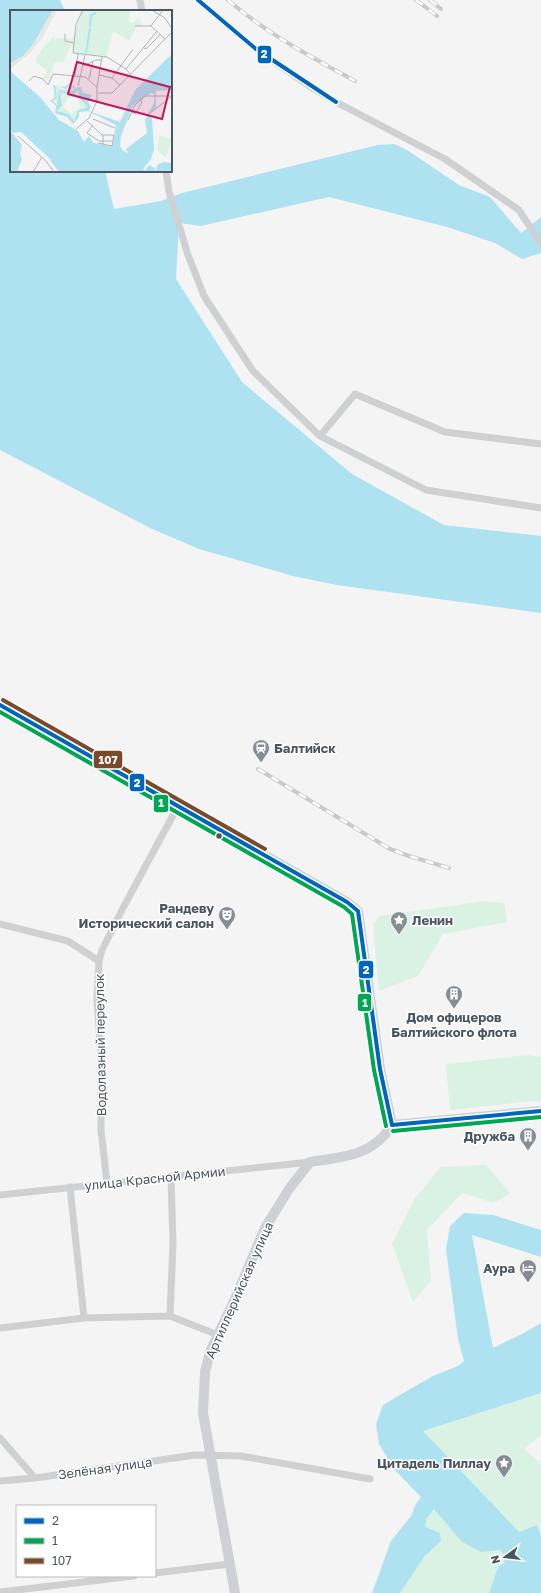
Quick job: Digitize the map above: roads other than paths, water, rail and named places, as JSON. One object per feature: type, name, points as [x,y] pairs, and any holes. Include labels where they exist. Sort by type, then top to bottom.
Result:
[{"type":"street","points":[[140,0],[142,10]]},
{"type":"street","points":[[198,0],[256,49],[314,89],[342,106],[445,159],[518,210],[541,244]]},
{"type":"street","points":[[166,172],[169,192],[188,255],[204,296],[253,371],[320,436],[426,490],[541,508]]},
{"type":"street","points":[[320,436],[354,394],[445,432],[541,444]]},
{"type":"street","points":[[0,705],[341,899],[358,911],[380,1069],[392,1125],[386,1135],[365,1151],[310,1162]]},
{"type":"street","name":"Водолазный переулок","points":[[107,1184],[101,1130],[101,1056],[97,1000],[99,961],[102,950],[123,908],[178,806]]},
{"type":"street","points":[[0,924],[68,941],[99,961]]},
{"type":"street","points":[[392,1125],[541,1111]]},
{"type":"street","name":"улица Красной Армии","points":[[0,1195],[310,1162]]},
{"type":"street","name":"Артиллерийская улица","points":[[235,1593],[204,1412],[205,1372],[210,1352],[236,1297],[265,1228],[288,1189],[310,1162]]},
{"type":"street","points":[[170,1316],[173,1243],[171,1176]]},
{"type":"street","points":[[70,1188],[84,1318]]},
{"type":"street","points":[[0,1328],[84,1318],[170,1316],[218,1334]]},
{"type":"street","points":[[0,1438],[35,1478]]},
{"type":"street","name":"Зелёная улица","points":[[0,1481],[35,1478],[195,1455],[241,1456],[370,1479]]},
{"type":"street","points":[[156,1573],[230,1564]]},
{"type":"street","points":[[0,1592],[126,1577]]},
{"type":"water","points":[[0,0],[60,0],[65,10],[10,10],[10,172],[105,172],[114,209],[161,201],[182,193],[378,145],[394,144],[407,150],[459,185],[490,197],[521,233],[541,217],[541,253],[522,259],[495,243],[447,227],[329,197],[201,226],[179,223],[176,279],[242,382],[352,474],[444,525],[541,536],[541,613],[337,585],[293,576],[199,549],[150,528],[0,450]]},
{"type":"water","points":[[464,1213],[493,1215],[541,1230],[541,1257],[472,1235],[493,1348],[541,1323],[541,1393],[423,1431],[519,1532],[537,1525],[541,1536],[541,1593],[489,1593],[498,1567],[504,1563],[505,1556],[500,1550],[481,1552],[462,1542],[434,1509],[427,1518],[425,1527],[440,1533],[441,1541],[424,1557],[400,1593],[372,1593],[391,1541],[411,1516],[421,1497],[394,1469],[379,1444],[376,1424],[383,1405],[433,1376],[458,1366],[464,1361],[458,1339],[446,1249],[450,1226]]},
{"type":"railway","points":[[228,0],[273,34],[355,81]]},
{"type":"railway","points":[[416,0],[437,16]]},
{"type":"railway","points":[[430,0],[441,9]]},
{"type":"railway","points":[[258,769],[390,849],[449,868]]},
{"type":"place","name":"Балтийск","points":[[261,763]]},
{"type":"place","name":"Рандеву Исторический салон","points":[[227,930]]},
{"type":"place","name":"Ленин","points":[[399,935]]},
{"type":"place","name":"Дом офицеров Балтийского флота","points":[[454,1009]]},
{"type":"place","name":"Дружба","points":[[528,1151]]},
{"type":"place","name":"Аура","points":[[528,1283]]},
{"type":"place","name":"Цитадель Пиллау","points":[[504,1478]]}]
